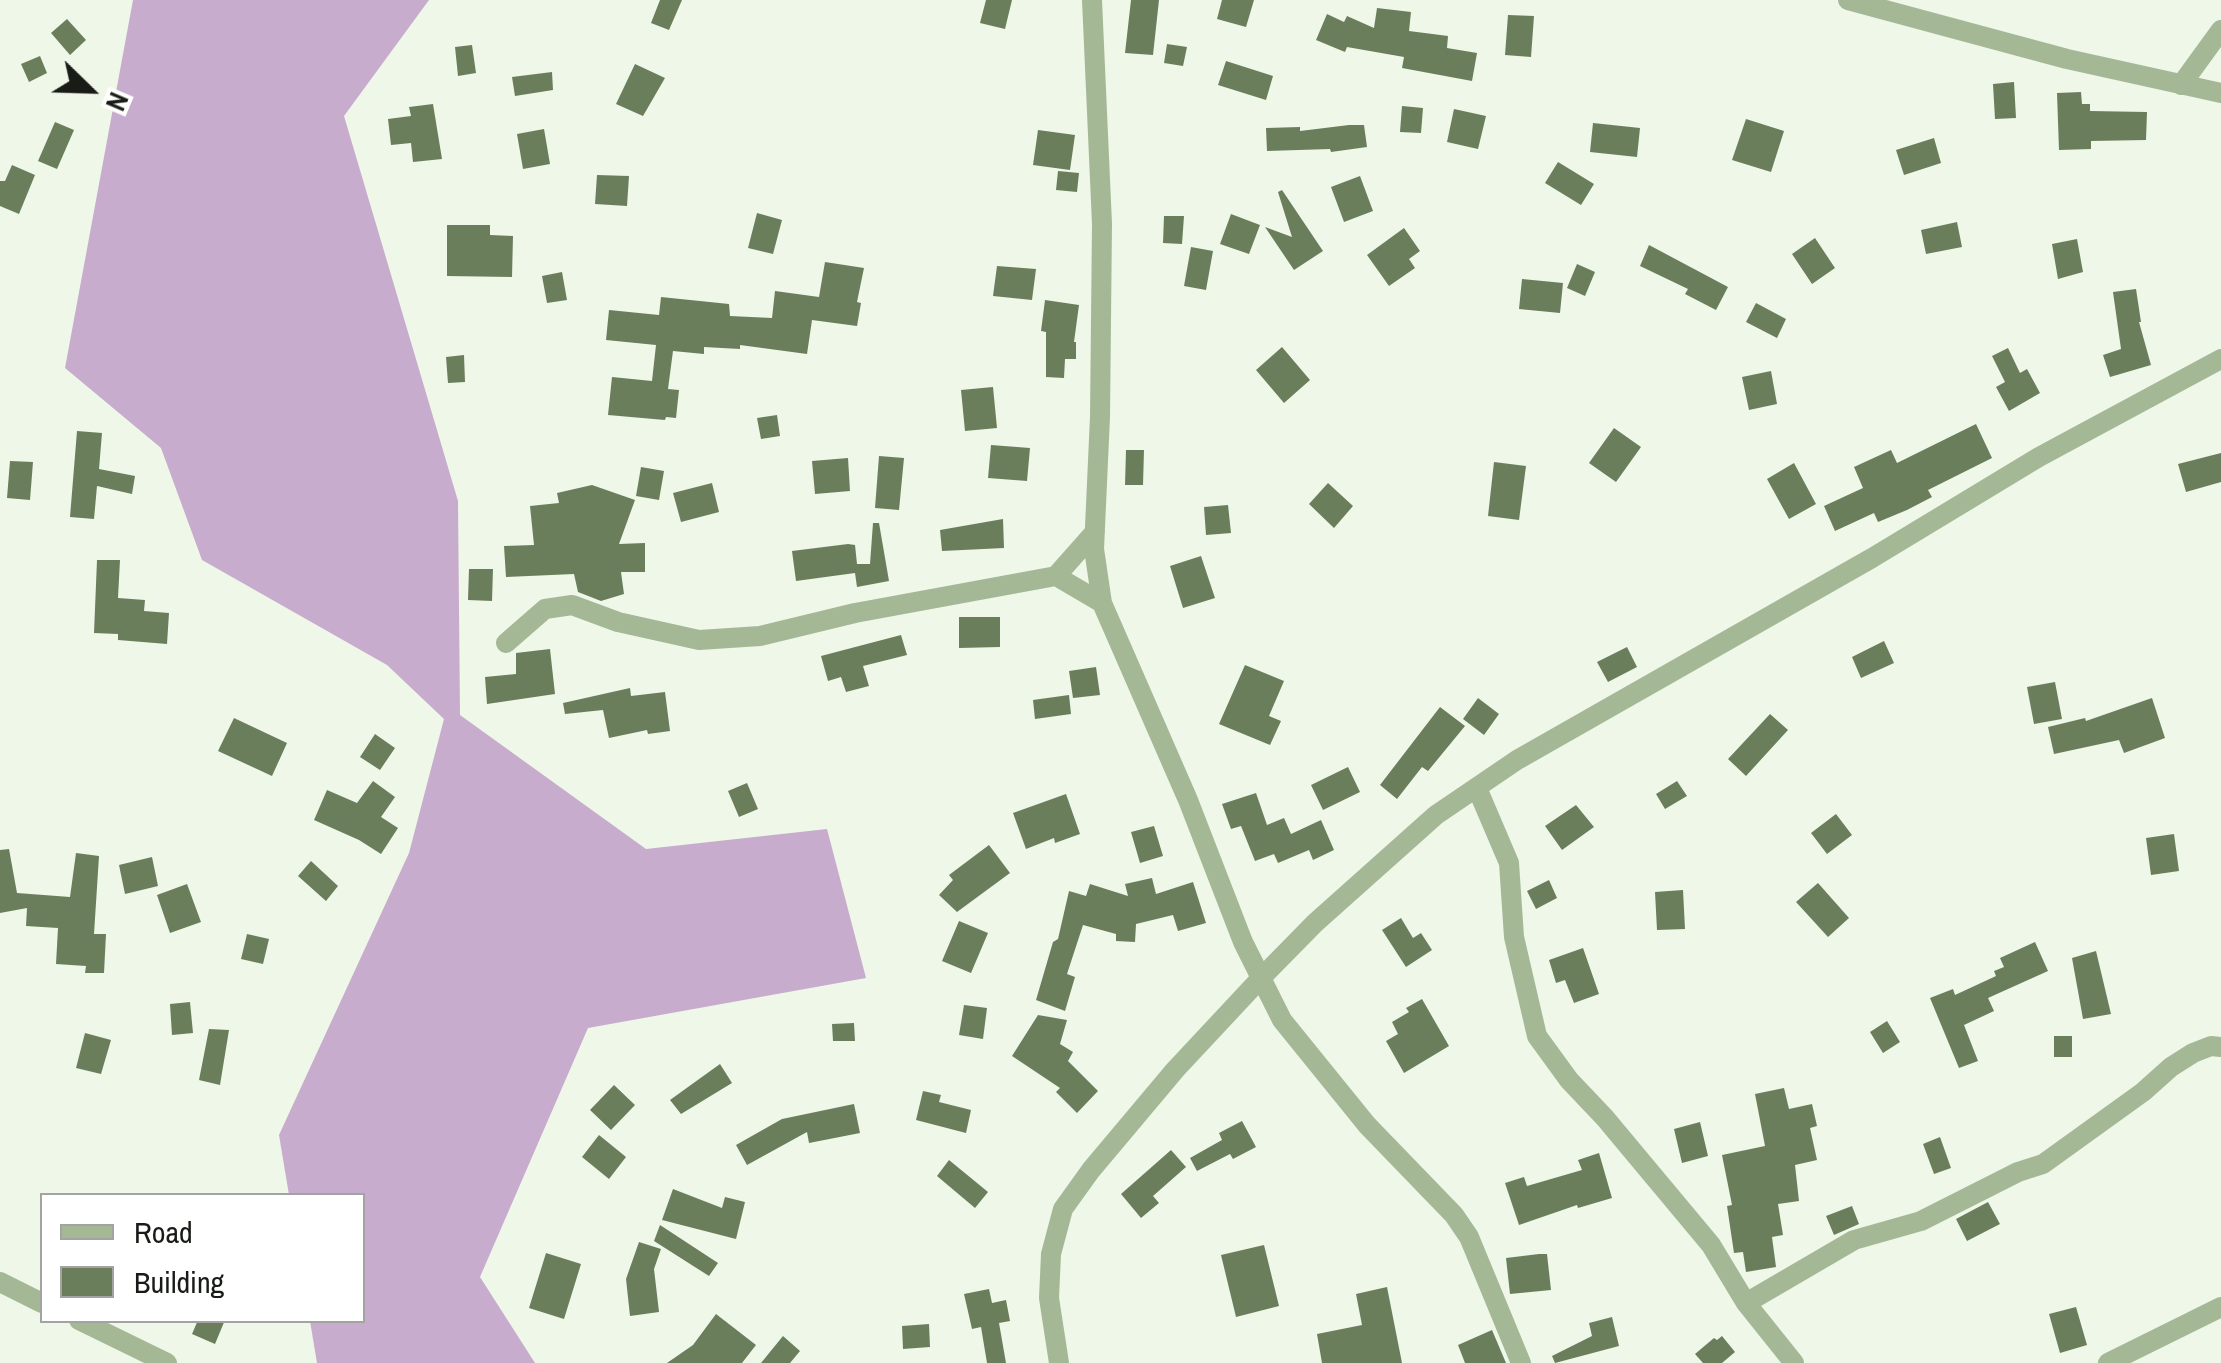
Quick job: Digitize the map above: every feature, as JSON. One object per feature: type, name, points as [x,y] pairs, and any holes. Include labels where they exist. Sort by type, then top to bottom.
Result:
[{"type":"street","points":[[1092,0],[1102,224],[1095,570],[1102,603],[1188,800],[1215,876],[1282,1020],[1367,1124],[1454,1215],[1469,1237],[1521,1363]]},
{"type":"street","points":[[1848,0],[2068,59],[2218,90]]},
{"type":"street","points":[[2181,85],[2221,30]]},
{"type":"street","points":[[1059,1363],[1049,1298],[1051,1254],[1063,1209],[1175,1070],[1260,979],[1315,923],[1436,815],[1517,760],[1872,558],[2039,457],[2221,359]]},
{"type":"street","points":[[506,644],[544,609],[572,605],[618,622],[699,640],[760,636],[855,613],[1056,576],[1095,532]]},
{"type":"street","points":[[1056,576],[1102,603]]},
{"type":"street","points":[[1477,788],[1509,863],[1514,937],[1537,1036],[1569,1080],[1711,1245],[1746,1303],[1794,1363]]},
{"type":"street","points":[[1746,1303],[1854,1240],[1920,1221],[2018,1172],[2043,1164],[2143,1092],[2171,1067],[2193,1053],[2211,1046],[2221,1047]]},
{"type":"street","points":[[0,1282],[40,1302]]},
{"type":"street","points":[[2108,1363],[2221,1307]]},
{"type":"street","points":[[85,1323],[167,1363]]},
{"type":"shaded area","points":[[133,0],[429,0],[344,116],[458,501],[460,715],[646,849],[827,829],[866,978],[588,1028],[480,1277],[535,1363],[317,1363],[310,1323],[365,1323],[365,1193],[289,1193],[279,1135],[409,853],[444,719],[387,665],[202,560],[161,448],[65,368]]},
{"type":"building","points":[[660,0],[682,0],[669,30],[651,23]]},
{"type":"building","points":[[986,0],[1012,0],[1005,29],[980,23]]},
{"type":"building","points":[[1131,0],[1159,0],[1153,55],[1125,53]]},
{"type":"building","points":[[1222,0],[1254,0],[1246,27],[1217,19]]},
{"type":"building","points":[[1377,8],[1411,12],[1409,31],[1448,36],[1447,48],[1477,53],[1472,81],[1402,68],[1404,57],[1347,47],[1345,52],[1316,40],[1327,14],[1344,22],[1347,16],[1374,28]]},
{"type":"building","points":[[1508,15],[1534,16],[1531,57],[1505,55]]},
{"type":"building","points":[[67,19],[86,40],[70,55],[51,33]]},
{"type":"building","points":[[1167,44],[1187,47],[1183,66],[1164,63]]},
{"type":"building","points":[[472,45],[476,73],[458,76],[455,47]]},
{"type":"building","points":[[40,56],[47,73],[29,82],[21,64]]},
{"type":"building","points":[[1226,61],[1273,76],[1266,100],[1218,85]]},
{"type":"building","points":[[635,64],[665,78],[643,116],[616,104]]},
{"type":"building","points":[[552,72],[553,90],[515,96],[512,77]]},
{"type":"building","points":[[2014,82],[2016,118],[1995,119],[1993,84]]},
{"type":"building","points":[[2081,92],[2082,104],[2090,104],[2090,111],[2147,112],[2146,140],[2091,141],[2091,149],[2059,150],[2057,93]]},
{"type":"building","points":[[433,104],[442,159],[413,162],[411,143],[391,145],[388,119],[411,116],[409,107]]},
{"type":"building","points":[[1402,106],[1423,108],[1421,133],[1400,132]]},
{"type":"building","points":[[1454,109],[1486,116],[1478,149],[1447,142]]},
{"type":"building","points":[[1746,119],[1784,131],[1771,172],[1732,160]]},
{"type":"building","points":[[55,122],[74,130],[57,169],[38,161]]},
{"type":"building","points":[[1593,123],[1640,128],[1637,157],[1590,152]]},
{"type":"building","points":[[1364,125],[1367,147],[1331,152],[1267,151],[1266,128],[1300,127],[1300,131]]},
{"type":"building","points":[[544,129],[550,164],[523,169],[517,134]]},
{"type":"building","points":[[1038,130],[1075,135],[1070,170],[1033,165]]},
{"type":"building","points":[[1934,138],[1941,163],[1904,175],[1896,150]]},
{"type":"building","points":[[1558,162],[1594,184],[1581,205],[1545,183]]},
{"type":"building","points":[[12,165],[35,175],[19,214],[0,206],[0,181],[5,181]]},
{"type":"building","points":[[1058,171],[1079,173],[1077,192],[1056,190]]},
{"type":"building","points":[[597,175],[629,176],[627,206],[595,204]]},
{"type":"building","points":[[1360,176],[1373,211],[1344,222],[1331,187]]},
{"type":"building","points":[[1282,190],[1323,251],[1294,270],[1265,227],[1292,237],[1278,192]]},
{"type":"building","points":[[757,213],[782,220],[773,254],[748,248]]},
{"type":"building","points":[[1231,214],[1260,225],[1249,254],[1220,244]]},
{"type":"building","points":[[1164,216],[1184,216],[1182,244],[1163,243]]},
{"type":"building","points":[[1957,222],[1962,247],[1926,254],[1921,230]]},
{"type":"building","points":[[447,225],[490,225],[490,235],[513,236],[512,277],[447,276]]},
{"type":"building","points":[[1404,228],[1420,251],[1409,259],[1415,268],[1389,286],[1367,255]]},
{"type":"building","points":[[1815,238],[1835,268],[1812,284],[1792,254]]},
{"type":"building","points":[[2077,239],[2083,272],[2058,279],[2052,244]]},
{"type":"building","points":[[1649,245],[1728,287],[1716,310],[1685,294],[1688,289],[1640,266]]},
{"type":"building","points":[[1191,247],[1213,251],[1206,290],[1184,286]]},
{"type":"building","points":[[825,262],[864,268],[857,326],[812,320],[807,354],[740,345],[740,349],[704,347],[704,354],[673,351],[668,389],[679,390],[676,418],[608,415],[612,377],[652,381],[656,345],[606,340],[609,310],[659,315],[661,297],[729,304],[730,316],[772,318],[775,291],[819,297]]},
{"type":"building","points":[[1577,264],[1595,272],[1585,296],[1567,288]]},
{"type":"building","points":[[997,266],[1036,269],[1032,300],[993,296]]},
{"type":"building","points":[[562,272],[567,300],[547,303],[542,276]]},
{"type":"building","points":[[1522,279],[1563,283],[1560,313],[1519,309]]},
{"type":"building","points":[[2136,289],[2139,322],[2151,365],[2110,377],[2103,355],[2121,349],[2113,292]]},
{"type":"building","points":[[1045,300],[1079,305],[1076,359],[1065,359],[1064,378],[1046,377],[1046,332],[1041,331]]},
{"type":"building","points":[[1756,303],[1786,319],[1777,338],[1746,322]]},
{"type":"building","points":[[1282,347],[1310,380],[1284,403],[1256,370]]},
{"type":"building","points":[[2008,348],[2020,373],[2027,369],[2040,393],[2009,411],[1996,387],[2005,382],[1992,356]]},
{"type":"building","points":[[464,355],[465,382],[448,383],[446,357]]},
{"type":"building","points":[[1771,371],[1777,404],[1749,410],[1742,377]]},
{"type":"building","points":[[993,387],[997,428],[965,431],[961,390]]},
{"type":"building","points":[[777,415],[780,436],[761,439],[757,418]]},
{"type":"building","points":[[1976,424],[1992,458],[1928,490],[1932,497],[1907,510],[1878,522],[1874,513],[1835,531],[1824,506],[1863,488],[1854,467],[1891,450],[1897,463]]},
{"type":"building","points":[[1614,428],[1641,447],[1616,482],[1589,463]]},
{"type":"building","points":[[77,431],[102,433],[99,469],[135,476],[132,494],[97,486],[94,519],[70,517]]},
{"type":"building","points":[[991,445],[1030,448],[1027,481],[988,478]]},
{"type":"building","points":[[1126,450],[1144,450],[1143,485],[1125,485]]},
{"type":"building","points":[[2221,453],[2221,482],[2186,492],[2178,464]]},
{"type":"building","points":[[879,456],[904,458],[899,510],[875,508]]},
{"type":"building","points":[[848,458],[850,491],[815,494],[812,461]]},
{"type":"building","points":[[10,461],[33,462],[30,500],[7,498]]},
{"type":"building","points":[[1494,462],[1526,466],[1519,520],[1488,516]]},
{"type":"building","points":[[1794,463],[1816,504],[1789,519],[1767,479]]},
{"type":"building","points":[[641,467],[664,471],[659,500],[636,496]]},
{"type":"building","points":[[712,483],[719,512],[681,522],[673,493]]},
{"type":"building","points":[[1328,483],[1353,506],[1334,528],[1309,504]]},
{"type":"building","points":[[592,485],[635,500],[619,544],[645,543],[645,572],[621,572],[624,594],[601,601],[578,592],[574,574],[506,577],[504,546],[534,545],[530,506],[559,503],[557,493]]},
{"type":"building","points":[[1228,505],[1231,533],[1206,535],[1204,507]]},
{"type":"building","points":[[1003,519],[1004,548],[942,551],[940,530]]},
{"type":"building","points":[[873,523],[879,523],[889,581],[857,587],[855,573],[796,581],[792,551],[855,545],[857,564],[870,564]]},
{"type":"building","points":[[1201,556],[1215,598],[1183,608],[1170,566]]},
{"type":"building","points":[[97,560],[120,560],[118,598],[145,600],[144,611],[169,613],[167,644],[118,640],[118,634],[94,633]]},
{"type":"building","points":[[469,569],[493,569],[492,601],[468,600]]},
{"type":"building","points":[[959,617],[1000,617],[1000,647],[959,648]]},
{"type":"building","points":[[901,635],[907,655],[863,666],[869,686],[846,692],[841,677],[828,681],[821,656]]},
{"type":"building","points":[[1884,641],[1894,663],[1861,678],[1852,657]]},
{"type":"building","points":[[1627,647],[1637,667],[1608,682],[1597,662]]},
{"type":"building","points":[[550,649],[555,694],[487,704],[485,677],[516,674],[516,653]]},
{"type":"building","points":[[1245,665],[1284,681],[1269,716],[1281,721],[1270,745],[1219,724]]},
{"type":"building","points":[[1096,667],[1100,695],[1073,698],[1069,671]]},
{"type":"building","points":[[2055,682],[2062,719],[2034,724],[2027,687]]},
{"type":"building","points":[[630,688],[631,696],[665,692],[670,731],[648,734],[647,730],[609,738],[603,710],[565,714],[563,703]]},
{"type":"building","points":[[1069,695],[1071,714],[1035,719],[1033,700]]},
{"type":"building","points":[[1478,698],[1499,714],[1484,735],[1463,719]]},
{"type":"building","points":[[2152,698],[2165,738],[2124,753],[2119,740],[2054,754],[2048,727],[2085,718],[2086,721]]},
{"type":"building","points":[[1440,707],[1465,726],[1428,771],[1422,767],[1397,799],[1380,785]]},
{"type":"building","points":[[1770,714],[1788,730],[1746,776],[1728,759]]},
{"type":"building","points":[[234,718],[287,743],[272,776],[218,751]]},
{"type":"building","points":[[375,734],[395,748],[380,770],[360,757]]},
{"type":"building","points":[[1348,767],[1360,792],[1323,810],[1311,785]]},
{"type":"building","points":[[373,781],[395,797],[381,817],[398,828],[381,854],[314,820],[327,790],[357,803]]},
{"type":"building","points":[[1677,781],[1687,796],[1665,809],[1656,794]]},
{"type":"building","points":[[747,783],[758,809],[739,817],[728,791]]},
{"type":"building","points":[[1256,793],[1267,825],[1284,818],[1291,834],[1321,820],[1334,850],[1313,860],[1309,850],[1278,863],[1274,854],[1255,861],[1241,826],[1231,829],[1222,804]]},
{"type":"building","points":[[1066,794],[1080,834],[1055,843],[1054,838],[1026,849],[1013,813]]},
{"type":"building","points":[[1576,805],[1594,827],[1562,850],[1545,826]]},
{"type":"building","points":[[1836,814],[1852,835],[1827,854],[1811,833]]},
{"type":"building","points":[[1154,826],[1163,856],[1140,863],[1131,832]]},
{"type":"building","points":[[2174,834],[2179,871],[2151,875],[2146,838]]},
{"type":"building","points":[[989,845],[1010,873],[957,912],[939,895],[953,880],[949,875]]},
{"type":"building","points":[[9,849],[17,893],[70,897],[76,853],[99,856],[94,934],[106,934],[104,973],[85,973],[86,966],[56,964],[58,928],[26,926],[27,908],[0,913],[0,850]]},
{"type":"building","points":[[152,857],[158,886],[125,894],[119,865]]},
{"type":"building","points":[[311,861],[338,886],[326,901],[298,876]]},
{"type":"building","points":[[1152,878],[1156,894],[1193,882],[1206,923],[1178,931],[1173,915],[1136,924],[1135,942],[1116,941],[1116,934],[1083,925],[1067,974],[1075,977],[1065,1011],[1036,1000],[1053,942],[1058,939],[1069,891],[1086,896],[1090,884],[1128,896],[1125,884]]},
{"type":"building","points":[[1549,880],[1557,898],[1536,909],[1527,891]]},
{"type":"building","points":[[1818,883],[1849,918],[1828,937],[1796,902]]},
{"type":"building","points":[[187,884],[201,922],[170,933],[157,895]]},
{"type":"building","points":[[1683,890],[1685,929],[1657,930],[1655,892]]},
{"type":"building","points":[[1401,918],[1413,938],[1421,933],[1432,950],[1406,967],[1382,930]]},
{"type":"building","points":[[959,921],[988,933],[971,973],[942,961]]},
{"type":"building","points":[[247,934],[269,939],[263,964],[241,959]]},
{"type":"building","points":[[2035,942],[2048,971],[1988,998],[1994,1011],[1964,1025],[1978,1061],[1959,1068],[1930,998],[1953,989],[1955,995],[1996,976],[1994,971],[2004,967],[2000,958]]},
{"type":"building","points":[[1583,948],[1599,994],[1574,1003],[1565,980],[1556,983],[1549,960]]},
{"type":"building","points":[[2096,951],[2111,1014],[2083,1019],[2072,958]]},
{"type":"building","points":[[1422,999],[1449,1046],[1404,1073],[1386,1041],[1398,1034],[1392,1022]]},
{"type":"building","points":[[190,1002],[193,1033],[172,1035],[170,1004]]},
{"type":"building","points":[[964,1005],[987,1008],[983,1039],[959,1035]]},
{"type":"building","points":[[1038,1015],[1067,1020],[1060,1044],[1073,1052],[1068,1061],[1098,1091],[1077,1113],[1056,1092],[1060,1088],[1012,1056]]},
{"type":"building","points":[[1887,1021],[1900,1042],[1883,1053],[1870,1032]]},
{"type":"building","points":[[854,1023],[855,1041],[833,1041],[832,1024]]},
{"type":"building","points":[[209,1029],[229,1030],[220,1085],[199,1080]]},
{"type":"building","points":[[85,1033],[111,1040],[101,1074],[76,1068]]},
{"type":"building","points":[[2054,1036],[2072,1036],[2072,1057],[2054,1057]]},
{"type":"building","points":[[720,1064],[732,1083],[681,1114],[670,1100]]},
{"type":"building","points":[[614,1085],[635,1105],[611,1130],[590,1110]]},
{"type":"building","points":[[1784,1088],[1789,1109],[1812,1104],[1817,1126],[1810,1128],[1817,1160],[1795,1165],[1799,1201],[1778,1204],[1783,1235],[1772,1237],[1776,1267],[1746,1272],[1743,1252],[1734,1253],[1727,1206],[1732,1205],[1722,1155],[1765,1146],[1755,1094]]},
{"type":"building","points":[[923,1091],[941,1095],[939,1102],[971,1110],[966,1133],[916,1120]]},
{"type":"building","points":[[854,1104],[860,1133],[809,1143],[807,1132],[747,1165],[736,1145],[782,1119]]},
{"type":"building","points":[[1242,1121],[1256,1147],[1233,1159],[1230,1154],[1197,1171],[1190,1158],[1222,1140],[1219,1133]]},
{"type":"building","points":[[1700,1122],[1708,1156],[1682,1163],[1674,1129]]},
{"type":"building","points":[[599,1135],[626,1157],[609,1179],[582,1157]]},
{"type":"building","points":[[1940,1137],[1951,1168],[1934,1174],[1923,1144]]},
{"type":"building","points":[[1171,1150],[1186,1167],[1153,1196],[1159,1203],[1141,1218],[1121,1194]]},
{"type":"building","points":[[1599,1153],[1612,1198],[1578,1208],[1577,1205],[1519,1225],[1505,1183],[1524,1177],[1527,1186],[1582,1170],[1578,1160]]},
{"type":"building","points":[[949,1160],[988,1192],[975,1208],[937,1176]]},
{"type":"building","points":[[673,1189],[722,1208],[725,1197],[745,1202],[736,1239],[662,1220]]},
{"type":"building","points":[[1988,1202],[2000,1224],[1967,1241],[1956,1219]]},
{"type":"building","points":[[1852,1206],[1859,1224],[1834,1235],[1826,1216]]},
{"type":"building","points":[[660,1225],[718,1263],[709,1276],[654,1241]]},
{"type":"building","points":[[639,1242],[661,1249],[654,1269],[659,1312],[630,1316],[626,1279]]},
{"type":"building","points":[[1264,1245],[1279,1306],[1236,1317],[1221,1255]]},
{"type":"building","points":[[546,1253],[581,1264],[564,1319],[529,1308]]},
{"type":"building","points":[[1547,1254],[1551,1290],[1510,1294],[1506,1258]]},
{"type":"building","points":[[1387,1287],[1402,1363],[1322,1363],[1317,1334],[1362,1325],[1356,1294]]},
{"type":"building","points":[[989,1289],[992,1303],[1006,1300],[1010,1321],[999,1323],[1006,1363],[987,1363],[981,1327],[972,1329],[964,1294]]},
{"type":"building","points":[[2076,1307],[2087,1345],[2060,1353],[2049,1314]]},
{"type":"building","points":[[716,1314],[756,1345],[742,1363],[667,1363],[693,1345]]},
{"type":"building","points":[[1612,1317],[1619,1346],[1555,1363],[1552,1356],[1592,1336],[1589,1323]]},
{"type":"building","points":[[197,1323],[224,1323],[215,1344],[192,1334]]},
{"type":"building","points":[[929,1324],[930,1347],[903,1349],[902,1326]]},
{"type":"building","points":[[1492,1330],[1506,1363],[1465,1363],[1458,1345]]},
{"type":"building","points":[[783,1336],[800,1351],[790,1363],[761,1363]]},
{"type":"building","points":[[1722,1336],[1735,1352],[1722,1363],[1703,1363],[1695,1354]]}]
